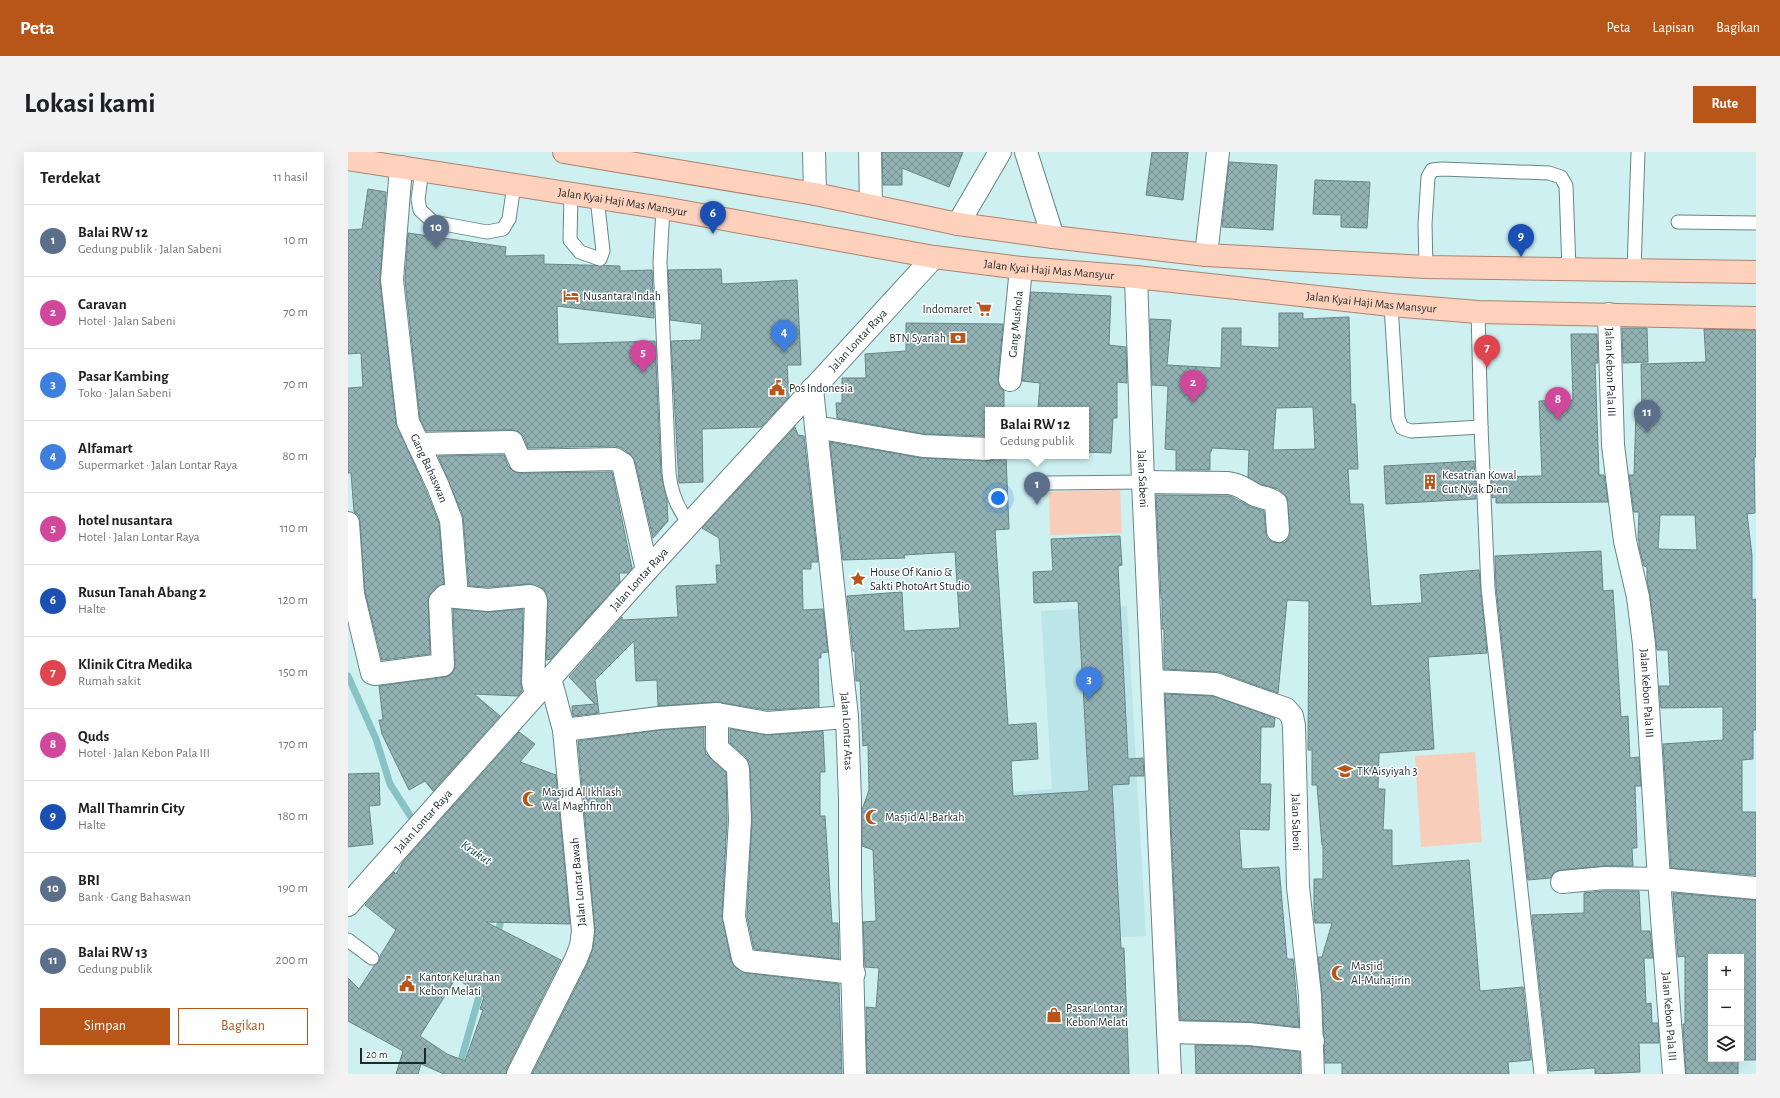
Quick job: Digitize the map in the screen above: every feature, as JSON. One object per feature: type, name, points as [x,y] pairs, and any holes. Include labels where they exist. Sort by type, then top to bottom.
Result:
[{"type":"main road","points":[[564,152],[815,194],[958,224],[1206,255],[1426,267],[1756,272]]},
{"type":"main road","name":"Jalan Kyai Haji Mas Mansyur","points":[[348,159],[663,208],[934,257],[1021,268],[1136,277],[1391,305],[1478,312],[1756,318]]},
{"type":"street","points":[[814,152],[815,194]]},
{"type":"street","points":[[870,152],[871,205]]},
{"type":"street","points":[[958,224],[1000,152]]},
{"type":"street","points":[[1026,152],[1053,237]]},
{"type":"street","points":[[1206,255],[1218,152]]},
{"type":"street","name":"Gang Bahaswan","points":[[401,167],[392,280],[408,422],[438,486],[451,520],[456,596]]},
{"type":"street","name":"Jalan Lontar Raya","points":[[348,905],[647,570],[934,257]]},
{"type":"street","name":"Gang Mushola","points":[[1010,380],[1021,268]]},
{"type":"street","name":"Jalan Sabeni","points":[[1136,277],[1143,482],[1170,1074]]},
{"type":"street","name":"Jalan Kebon Pala III","points":[[1609,314],[1613,445],[1626,541],[1638,597],[1644,644],[1659,879],[1674,1074]]},
{"type":"street","name":"Jalan Lontar Atas","points":[[812,389],[847,717],[850,800],[850,885],[854,973],[855,1074]]},
{"type":"street","points":[[816,427],[923,446],[985,449]]},
{"type":"street","points":[[418,444],[512,442],[520,461],[615,459],[619,461],[623,464],[647,570]]},
{"type":"street","points":[[1143,482],[1228,483],[1240,485],[1256,495],[1276,503],[1278,531]]},
{"type":"street","points":[[348,523],[350,594],[371,670],[375,674],[441,666],[443,664],[440,601],[445,596],[488,600],[521,596],[534,598],[536,605],[534,682],[536,694]]},
{"type":"street","name":"Jalan Lontar Bawah","points":[[518,1074],[581,946],[583,931],[564,730],[550,678]]},
{"type":"street","name":"Jalan Sabeni","points":[[1153,681],[1215,684],[1286,709],[1292,716],[1294,726],[1298,887],[1310,995],[1313,1041],[1313,1074]]},
{"type":"street","points":[[717,714],[717,747],[737,766],[738,769],[740,820],[734,917],[743,958],[747,961],[854,973]]},
{"type":"street","points":[[564,730],[659,718],[717,714],[767,723],[847,717]]},
{"type":"street","points":[[1562,882],[1605,878],[1659,879],[1756,888]]},
{"type":"street","points":[[1168,1032],[1249,1034],[1313,1041]]},
{"type":"lane","points":[[1634,270],[1638,152]]},
{"type":"lane","points":[[1426,267],[1428,177],[1432,170],[1442,169],[1549,173],[1561,177],[1566,186],[1569,269]]},
{"type":"lane","points":[[422,170],[418,199],[420,210],[433,222],[487,232],[503,229],[509,219],[514,185]]},
{"type":"lane","points":[[571,194],[570,240],[580,252],[600,259],[603,251],[597,198]]},
{"type":"lane","points":[[663,208],[660,262],[668,473],[672,495],[681,513],[690,524]]},
{"type":"lane","points":[[1678,222],[1756,223]]},
{"type":"lane","points":[[1391,305],[1398,418],[1402,428],[1410,431],[1481,427]]},
{"type":"lane","points":[[1478,312],[1488,588],[1541,1074]]},
{"type":"lane","points":[[1048,483],[1143,482]]},
{"type":"lane","points":[[348,940],[372,958]]},
{"type":"shaded area","points":[[1120,489],[1122,533],[1050,535],[1049,492]]},
{"type":"shaded area","points":[[1127,606],[1146,936],[981,944],[975,795],[1052,789],[1041,611]]},
{"type":"shaded area","points":[[1475,752],[1482,842],[1421,847],[1415,756]]},
{"type":"building","points":[[882,152],[963,152],[949,187],[902,168],[902,185],[883,185]]},
{"type":"building","points":[[1152,152],[1188,152],[1183,200],[1146,195]]},
{"type":"building","points":[[1229,162],[1277,165],[1273,230],[1222,227]]},
{"type":"building","points":[[1315,180],[1370,182],[1367,228],[1341,227],[1341,215],[1313,214]]},
{"type":"building","points":[[368,189],[386,192],[380,281],[396,423],[439,523],[444,584],[436,587],[428,597],[430,654],[382,660],[365,592],[360,522],[359,516],[354,512],[351,473],[348,473],[348,388],[363,387],[361,353],[348,354],[348,230],[362,229]]},
{"type":"building","points":[[408,233],[506,247],[505,256],[544,255],[544,264],[620,266],[620,271],[652,270],[654,318],[557,306],[558,344],[655,341],[661,473],[667,501],[668,521],[653,538],[635,461],[630,454],[622,448],[615,446],[528,448],[524,437],[519,432],[512,430],[426,431],[420,419],[405,280]]},
{"type":"building","points":[[721,269],[722,284],[797,280],[801,365],[787,365],[789,397],[761,427],[702,429],[703,482],[679,483],[671,341],[701,340],[702,324],[670,320],[668,270]]},
{"type":"building","points":[[1031,292],[1111,296],[1109,345],[1126,347],[1127,383],[1117,382],[1117,418],[1113,418],[1111,453],[1089,452],[1089,407],[1038,407],[1040,383],[1022,381]]},
{"type":"building","points":[[1279,313],[1303,313],[1303,319],[1349,317],[1351,404],[1355,404],[1358,469],[1348,469],[1350,504],[1363,504],[1371,606],[1422,603],[1420,575],[1479,570],[1487,653],[1428,657],[1434,749],[1379,753],[1378,789],[1385,789],[1383,830],[1392,830],[1392,866],[1469,860],[1480,991],[1523,987],[1531,1060],[1508,1062],[1509,1074],[1342,1074],[1342,1063],[1325,1063],[1322,994],[1318,957],[1322,957],[1332,923],[1315,923],[1314,916],[1314,879],[1323,879],[1323,845],[1317,785],[1312,785],[1312,750],[1308,750],[1309,601],[1287,600],[1278,693],[1219,672],[1164,669],[1164,629],[1162,629],[1162,598],[1156,495],[1230,496],[1251,507],[1264,511],[1267,538],[1272,542],[1285,542],[1289,537],[1290,530],[1287,497],[1278,489],[1260,484],[1248,477],[1249,450],[1212,448],[1210,452],[1210,470],[1176,470],[1176,450],[1165,449],[1168,386],[1152,385],[1150,319],[1171,320],[1167,365],[1221,368],[1222,328],[1241,328],[1241,346],[1279,348]],"holes":[[[1313,407],[1315,449],[1273,450],[1276,408]]]},
{"type":"building","points":[[906,323],[1003,324],[998,379],[999,385],[1004,391],[1004,407],[985,407],[985,436],[924,434],[837,418],[836,403],[842,403],[842,378],[866,378],[865,354],[906,351]]},
{"type":"building","points":[[1622,328],[1647,328],[1648,362],[1623,363]]},
{"type":"building","points":[[1704,329],[1756,330],[1756,457],[1754,457],[1755,513],[1747,514],[1752,555],[1752,600],[1756,599],[1756,730],[1753,730],[1753,759],[1742,760],[1742,812],[1756,812],[1756,875],[1671,868],[1663,744],[1723,740],[1723,707],[1661,708],[1659,686],[1670,686],[1668,650],[1657,650],[1647,580],[1647,567],[1644,566],[1638,540],[1639,512],[1634,512],[1629,475],[1634,475],[1636,411],[1642,411],[1641,364],[1706,362]],"holes":[[[1660,515],[1695,515],[1697,550],[1658,549]]]},
{"type":"building","points":[[1571,334],[1597,334],[1598,363],[1595,363],[1599,475],[1604,475],[1608,502],[1496,503],[1496,497],[1492,498],[1491,477],[1542,476],[1539,401],[1573,400]]},
{"type":"building","points":[[795,427],[798,435],[804,436],[818,562],[811,562],[811,569],[802,569],[803,610],[823,609],[828,652],[821,653],[821,658],[818,658],[819,707],[768,710],[716,702],[658,706],[657,680],[636,681],[634,641],[595,680],[599,713],[573,716],[572,706],[595,704],[569,677],[622,617],[622,620],[678,617],[676,586],[717,584],[716,565],[721,565],[719,538],[702,528]]},
{"type":"building","points":[[830,442],[922,458],[987,461],[994,459],[1006,459],[1009,529],[995,530],[1008,725],[1036,723],[1038,759],[1011,761],[1013,796],[1089,791],[1078,601],[1034,603],[1033,572],[1053,571],[1051,539],[1120,536],[1122,565],[1118,566],[1128,759],[1143,758],[1144,776],[1129,776],[1129,784],[1112,785],[1121,948],[1124,948],[1129,1074],[867,1074],[866,1007],[876,1008],[879,968],[865,967],[863,922],[876,921],[873,850],[862,846],[862,810],[869,790],[868,745],[863,746],[860,681],[856,681],[855,651],[853,651],[847,596],[902,592],[904,631],[960,628],[955,552],[904,555],[905,558],[843,560]]},
{"type":"building","points":[[504,455],[508,466],[513,471],[520,473],[612,472],[632,568],[628,573],[619,573],[620,582],[551,659],[546,660],[548,601],[544,589],[529,584],[488,587],[469,586],[463,516],[438,456]]},
{"type":"building","name":"Kesatrian Kowal Cut Nyak Dien","points":[[1474,461],[1476,499],[1386,504],[1384,466]]},
{"type":"building","points":[[1601,551],[1603,591],[1613,590],[1621,717],[1628,716],[1630,758],[1639,757],[1641,786],[1635,786],[1637,848],[1632,848],[1633,866],[1604,866],[1561,870],[1554,872],[1550,878],[1528,880],[1496,587],[1495,556]]},
{"type":"building","points":[[453,609],[489,612],[523,609],[522,691],[518,696],[474,694],[500,716],[433,791],[425,781],[409,790],[382,734],[379,720],[383,720],[379,686],[451,675],[455,664]]},
{"type":"building","points":[[1165,694],[1213,696],[1275,718],[1274,727],[1261,727],[1260,784],[1271,784],[1269,830],[1239,829],[1242,869],[1279,867],[1287,959],[1293,959],[1299,1027],[1249,1022],[1180,1020]]},
{"type":"building","points":[[704,727],[704,747],[706,754],[726,773],[727,820],[722,916],[731,961],[736,968],[746,973],[839,984],[842,1074],[532,1074],[587,965],[593,948],[595,930],[578,741],[660,730]]},
{"type":"building","points":[[730,729],[768,735],[823,731],[825,772],[820,772],[820,816],[825,816],[832,923],[838,923],[839,959],[754,949],[747,916],[752,821],[750,768],[746,757],[730,743]]},
{"type":"building","points":[[519,732],[535,744],[520,762],[556,775],[570,924],[486,922],[561,960],[507,1068],[506,1074],[444,1074],[421,1064],[418,1074],[396,1074],[403,1051],[348,1021],[348,978],[359,989],[374,966],[379,962],[380,956],[396,930],[365,905],[394,872],[396,874],[403,862]],"holes":[[[456,978],[484,997],[480,1009],[483,1010],[465,1061],[447,1054],[420,1036]]]},
{"type":"building","points":[[379,773],[380,805],[369,806],[373,844],[348,847],[348,774]]},
{"type":"building","points":[[1605,891],[1639,891],[1641,931],[1650,931],[1653,958],[1644,958],[1646,1004],[1651,1003],[1652,1023],[1658,1023],[1659,1043],[1639,1043],[1640,1072],[1595,1074],[1595,1068],[1549,1071],[1532,915],[1584,913],[1584,893]]},
{"type":"building","points":[[1673,893],[1756,900],[1756,1060],[1744,1060],[1744,954],[1708,954],[1708,1062],[1738,1062],[1738,1074],[1686,1074],[1683,1024],[1685,1024],[1685,956],[1678,957]]},
{"type":"building","points":[[1195,1045],[1248,1046],[1300,1052],[1300,1074],[1196,1074]]},
{"type":"waterway","name":"Krukut","points":[[348,676],[376,739],[390,784],[418,828],[436,839]]},
{"type":"waterway","name":"Krukut","points":[[496,937],[501,921],[499,914]]},
{"type":"waterway","name":"Krukut","points":[[459,1074],[458,1071],[482,986]]},
{"type":"place","name":"Rusun Tanah Abang 2","points":[[713,234]]},
{"type":"place","name":"BRI","points":[[436,248]]},
{"type":"place","name":"Mall Thamrin City","points":[[1521,257]]},
{"type":"place","name":"Nusantara Indah","points":[[571,296]]},
{"type":"place","name":"Indomaret","points":[[984,309]]},
{"type":"place","name":"BTN Syariah","points":[[958,338]]},
{"type":"place","name":"Alfamart","points":[[784,353]]},
{"type":"place","name":"Klinik Citra Medika","points":[[1487,368]]},
{"type":"place","name":"hotel nusantara","points":[[643,373]]},
{"type":"place","name":"Pos Indonesia","points":[[777,388]]},
{"type":"place","name":"Caravan","points":[[1193,403]]},
{"type":"place","name":"Quds","points":[[1558,420]]},
{"type":"place","name":"Balai RW 13","points":[[1647,433]]},
{"type":"place","name":"Kesatrian Kowal Cut Nyak Dien","points":[[1430,482]]},
{"type":"place","name":"Balai RW 12","points":[[1037,505]]},
{"type":"place","name":"House Of Kanio & Sakti PhotoArt Studio","points":[[858,579]]},
{"type":"place","name":"Pasar Kambing","points":[[1089,700]]},
{"type":"place","name":"TK Aisyiyah 3","points":[[1345,771]]},
{"type":"place","name":"Masjid Al Ikhlash Wal Maghfiroh","points":[[530,799]]},
{"type":"place","name":"Masjid Al-Barkah","points":[[873,817]]},
{"type":"place","name":"Masjid Al-Muhajirin","points":[[1339,973]]},
{"type":"place","name":"Kantor Kelurahan Kebon Melati","points":[[407,984]]},
{"type":"place","name":"Pasar Lontar Kebon Melati","points":[[1054,1015]]}]
